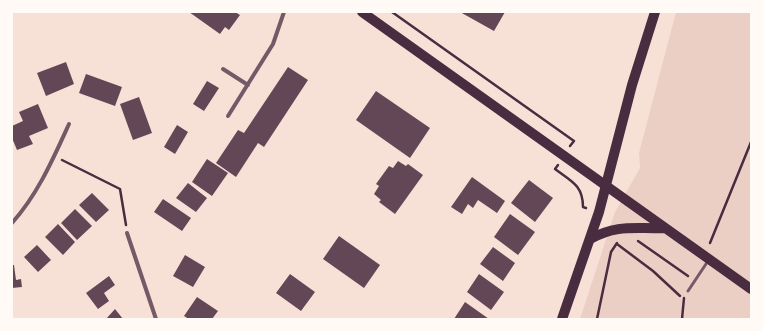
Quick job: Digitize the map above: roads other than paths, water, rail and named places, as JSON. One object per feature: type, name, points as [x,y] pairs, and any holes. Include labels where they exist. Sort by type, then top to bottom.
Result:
[{"type":"main road","points":[[362,12],[751,289]]},
{"type":"main road","points":[[562,319],[590,239],[606,186],[632,85],[654,12]]},
{"type":"main road","points":[[590,239],[606,231],[619,228],[664,228]]},
{"type":"street","points":[[228,116],[273,44],[285,12]]},
{"type":"street","points":[[223,69],[248,85]]},
{"type":"street","points":[[12,223],[24,210],[38,188],[69,124]]},
{"type":"street","points":[[127,233],[156,319]]},
{"type":"lane","points":[[688,291],[709,260]]}]
